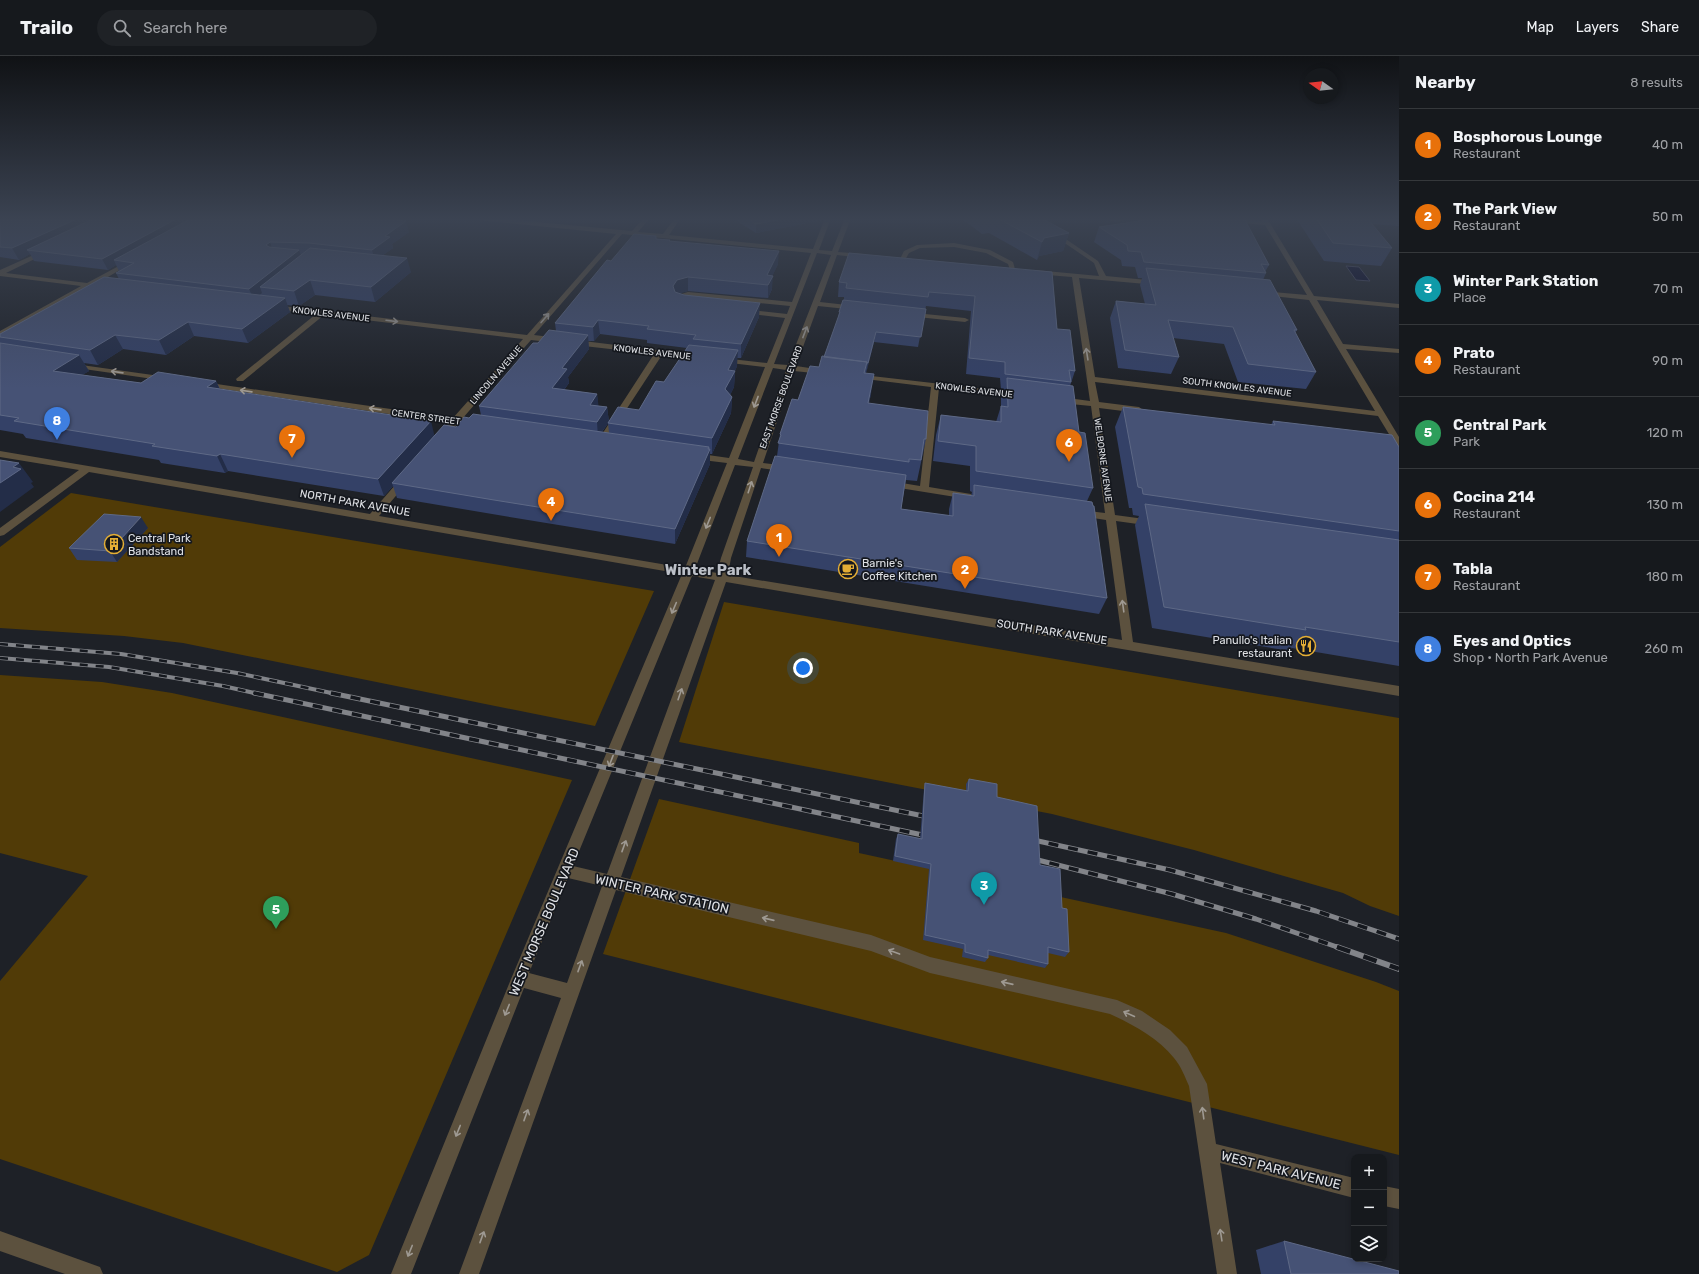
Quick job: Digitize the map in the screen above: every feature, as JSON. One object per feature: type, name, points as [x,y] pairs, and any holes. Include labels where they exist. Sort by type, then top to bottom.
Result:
[{"type":"street","points":[[7,275],[113,288]]},
{"type":"street","points":[[0,334],[108,275]]},
{"type":"street","name":"LINCOLN AVENUE","points":[[445,433],[583,275]]},
{"type":"street","name":"EAST MORSE BOULEVARD","points":[[688,571],[733,461],[806,275]]},
{"type":"street","name":"EAST MORSE BOULEVARD","points":[[722,577],[726,558],[757,465],[791,368],[827,275]]},
{"type":"street","points":[[1075,275],[1165,284]]},
{"type":"street","name":"WELBORNE AVENUE","points":[[1075,275],[1095,404],[1128,645]]},
{"type":"street","points":[[1298,275],[1399,445]]},
{"type":"street","points":[[1251,292],[1399,306]]},
{"type":"street","points":[[691,306],[678,303],[680,296],[688,294],[794,304]]},
{"type":"street","points":[[816,304],[864,308]]},
{"type":"street","name":"KNOWLES AVENUE","points":[[262,306],[829,373]]},
{"type":"street","points":[[736,311],[789,316]]},
{"type":"street","points":[[240,378],[322,313]]},
{"type":"street","points":[[898,313],[965,320]]},
{"type":"street","points":[[1340,346],[1399,351]]},
{"type":"street","points":[[601,442],[659,353]]},
{"type":"street","points":[[63,364],[172,380]]},
{"type":"street","name":"KNOWLES AVENUE","points":[[852,375],[1026,396]]},
{"type":"street","name":"SOUTH KNOWLES AVENUE","points":[[1091,379],[1381,414]]},
{"type":"street","name":"CENTER STREET","points":[[196,383],[486,426]]},
{"type":"street","points":[[924,490],[935,385]]},
{"type":"street","points":[[1049,399],[1151,411]]},
{"type":"street","points":[[1386,442],[1399,445]]},
{"type":"street","name":"NORTH PARK AVENUE","points":[[0,454],[86,470],[705,574]]},
{"type":"street","points":[[686,454],[795,470]]},
{"type":"street","points":[[0,533],[86,470]]},
{"type":"street","points":[[372,518],[410,473]]},
{"type":"street","points":[[878,483],[978,498]]},
{"type":"street","points":[[1072,511],[1165,525]]},
{"type":"street","name":"WEST MORSE BOULEVARD","points":[[401,1274],[520,979],[688,571]]},
{"type":"street","name":"SOUTH PARK AVENUE","points":[[705,574],[1399,691]]},
{"type":"street","points":[[469,1274],[722,577]]},
{"type":"street","name":"WINTER PARK STATION","points":[[565,871],[871,943],[930,965],[1111,1006],[1136,1017],[1164,1036],[1181,1053],[1198,1084],[1208,1152]]},
{"type":"street","points":[[520,979],[571,992]]},
{"type":"street","points":[[1208,1152],[1227,1274]]},
{"type":"street","name":"WEST PARK AVENUE","points":[[1208,1152],[1351,1187]]},
{"type":"street","points":[[1387,1197],[1399,1199]]},
{"type":"street","points":[[0,1241],[93,1274]]},
{"type":"shaded area","points":[[71,493],[654,591],[595,726],[183,643],[124,636],[0,628],[0,547]]},
{"type":"shaded area","points":[[724,602],[1399,718],[1399,916],[1370,906],[1343,893],[1194,850],[1052,814],[679,742]]},
{"type":"shaded area","points":[[0,675],[102,682],[172,693],[572,780],[369,1255],[337,1272],[0,1159],[0,981],[88,876],[0,853]]},
{"type":"shaded area","points":[[659,799],[859,843],[859,853],[1226,933],[1376,982],[1399,991],[1399,1155],[603,954]]},
{"type":"water","points":[[1352,275],[1365,275],[1370,281],[1356,280]]},
{"type":"building","points":[[131,275],[267,275],[249,289]]},
{"type":"building","points":[[276,275],[386,275],[371,287],[310,280],[294,291],[260,287]]},
{"type":"building","points":[[595,275],[773,276],[768,285],[688,277],[677,280],[673,286],[675,292],[684,295],[760,303],[741,344],[693,339],[696,335],[647,329],[649,326],[598,320],[593,327],[555,323]]},
{"type":"building","points":[[841,275],[1052,275],[1057,329],[1070,330],[1075,371],[1069,370],[1071,382],[1005,374],[1005,362],[969,358],[975,296],[929,292],[928,297],[846,288],[847,283],[839,282]]},
{"type":"building","points":[[1148,275],[1217,275],[1270,280],[1297,330],[1294,330],[1316,372],[1248,364],[1233,327],[1168,320],[1179,357],[1125,350],[1116,301],[1156,305]]},
{"type":"building","points":[[104,277],[285,298],[242,329],[188,322],[159,340],[115,335],[90,350],[0,337],[0,334]]},
{"type":"building","points":[[843,300],[926,309],[921,337],[876,332],[868,363],[824,357]]},
{"type":"building","points":[[549,330],[588,335],[562,368],[567,369],[552,388],[597,394],[590,405],[607,407],[597,422],[479,406],[533,343],[538,343]]},
{"type":"building","points":[[0,343],[79,355],[53,371],[141,383],[158,372],[216,381],[207,387],[431,421],[378,479],[220,454],[217,456],[152,446],[155,444],[14,421],[19,418],[0,415]]},
{"type":"building","points":[[689,345],[738,350],[728,370],[735,371],[725,389],[732,397],[712,438],[608,423],[618,407],[639,410],[656,381],[664,382]]},
{"type":"building","points":[[822,356],[867,362],[864,373],[874,374],[868,403],[928,411],[926,439],[924,439],[921,460],[909,459],[909,462],[778,443],[792,399],[798,400],[810,366],[819,367]]},
{"type":"building","points":[[1007,378],[1073,386],[1079,432],[1085,433],[1093,488],[976,471],[976,446],[938,441],[941,415],[1001,422],[1001,406],[1008,407]]},
{"type":"building","points":[[1123,407],[1275,425],[1273,421],[1392,435],[1399,447],[1399,531],[1143,494],[1142,488],[1138,487]]},
{"type":"building","points":[[473,414],[709,447],[708,449],[710,449],[675,529],[392,483],[444,425],[456,427],[464,417],[469,418]]},
{"type":"building","points":[[775,456],[906,475],[901,509],[953,516],[953,493],[974,496],[974,485],[1092,502],[1094,506],[1107,598],[747,541]]},
{"type":"building","points":[[0,460],[19,463],[13,467],[21,469],[0,483]]},
{"type":"building","points":[[1145,504],[1399,540],[1399,642],[1305,627],[1306,630],[1164,607]]},
{"type":"building","points":[[104,514],[141,517],[110,551],[69,548]]},
{"type":"building","points":[[969,779],[997,784],[997,797],[1037,806],[1040,865],[1060,869],[1062,908],[1067,909],[1069,952],[1048,947],[1048,964],[988,950],[988,958],[965,952],[965,944],[925,935],[931,864],[895,856],[898,834],[922,839],[925,783],[968,791]]},
{"type":"building","points":[[1284,1241],[1351,1258],[1351,1262],[1364,1262],[1399,1271],[1399,1274],[1291,1274]]},
{"type":"railway","points":[[0,644],[121,654],[237,673],[336,694]]},
{"type":"railway","points":[[0,658],[109,667],[223,686],[259,694]]},
{"type":"railway","points":[[254,693],[932,837]]},
{"type":"railway","points":[[331,693],[933,818]]},
{"type":"railway","points":[[1029,839],[1170,870],[1316,911],[1399,939]]},
{"type":"railway","points":[[1030,858],[1172,894],[1256,919],[1340,948]]},
{"type":"railway","points":[[1337,947],[1399,969]]},
{"type":"place","name":"Eyes and Optics","points":[[57,440]]},
{"type":"place","name":"Tabla","points":[[292,458]]},
{"type":"place","name":"Cocina 214","points":[[1069,462]]},
{"type":"place","name":"Prato","points":[[551,521]]},
{"type":"place","name":"Central Park Bandstand","points":[[114,544]]},
{"type":"place","name":"Bosphorous Lounge","points":[[779,557]]},
{"type":"place","name":"Barnie's Coffee Kitchen","points":[[848,569]]},
{"type":"place","name":"The Park View","points":[[965,589]]},
{"type":"place","name":"Panullo's Italian restaurant","points":[[1306,646]]},
{"type":"place","name":"Winter Park Station","points":[[984,905]]},
{"type":"place","name":"Central Park","points":[[276,929]]},
{"type":"district","name":"Winter Park","points":[[708,570]]}]
